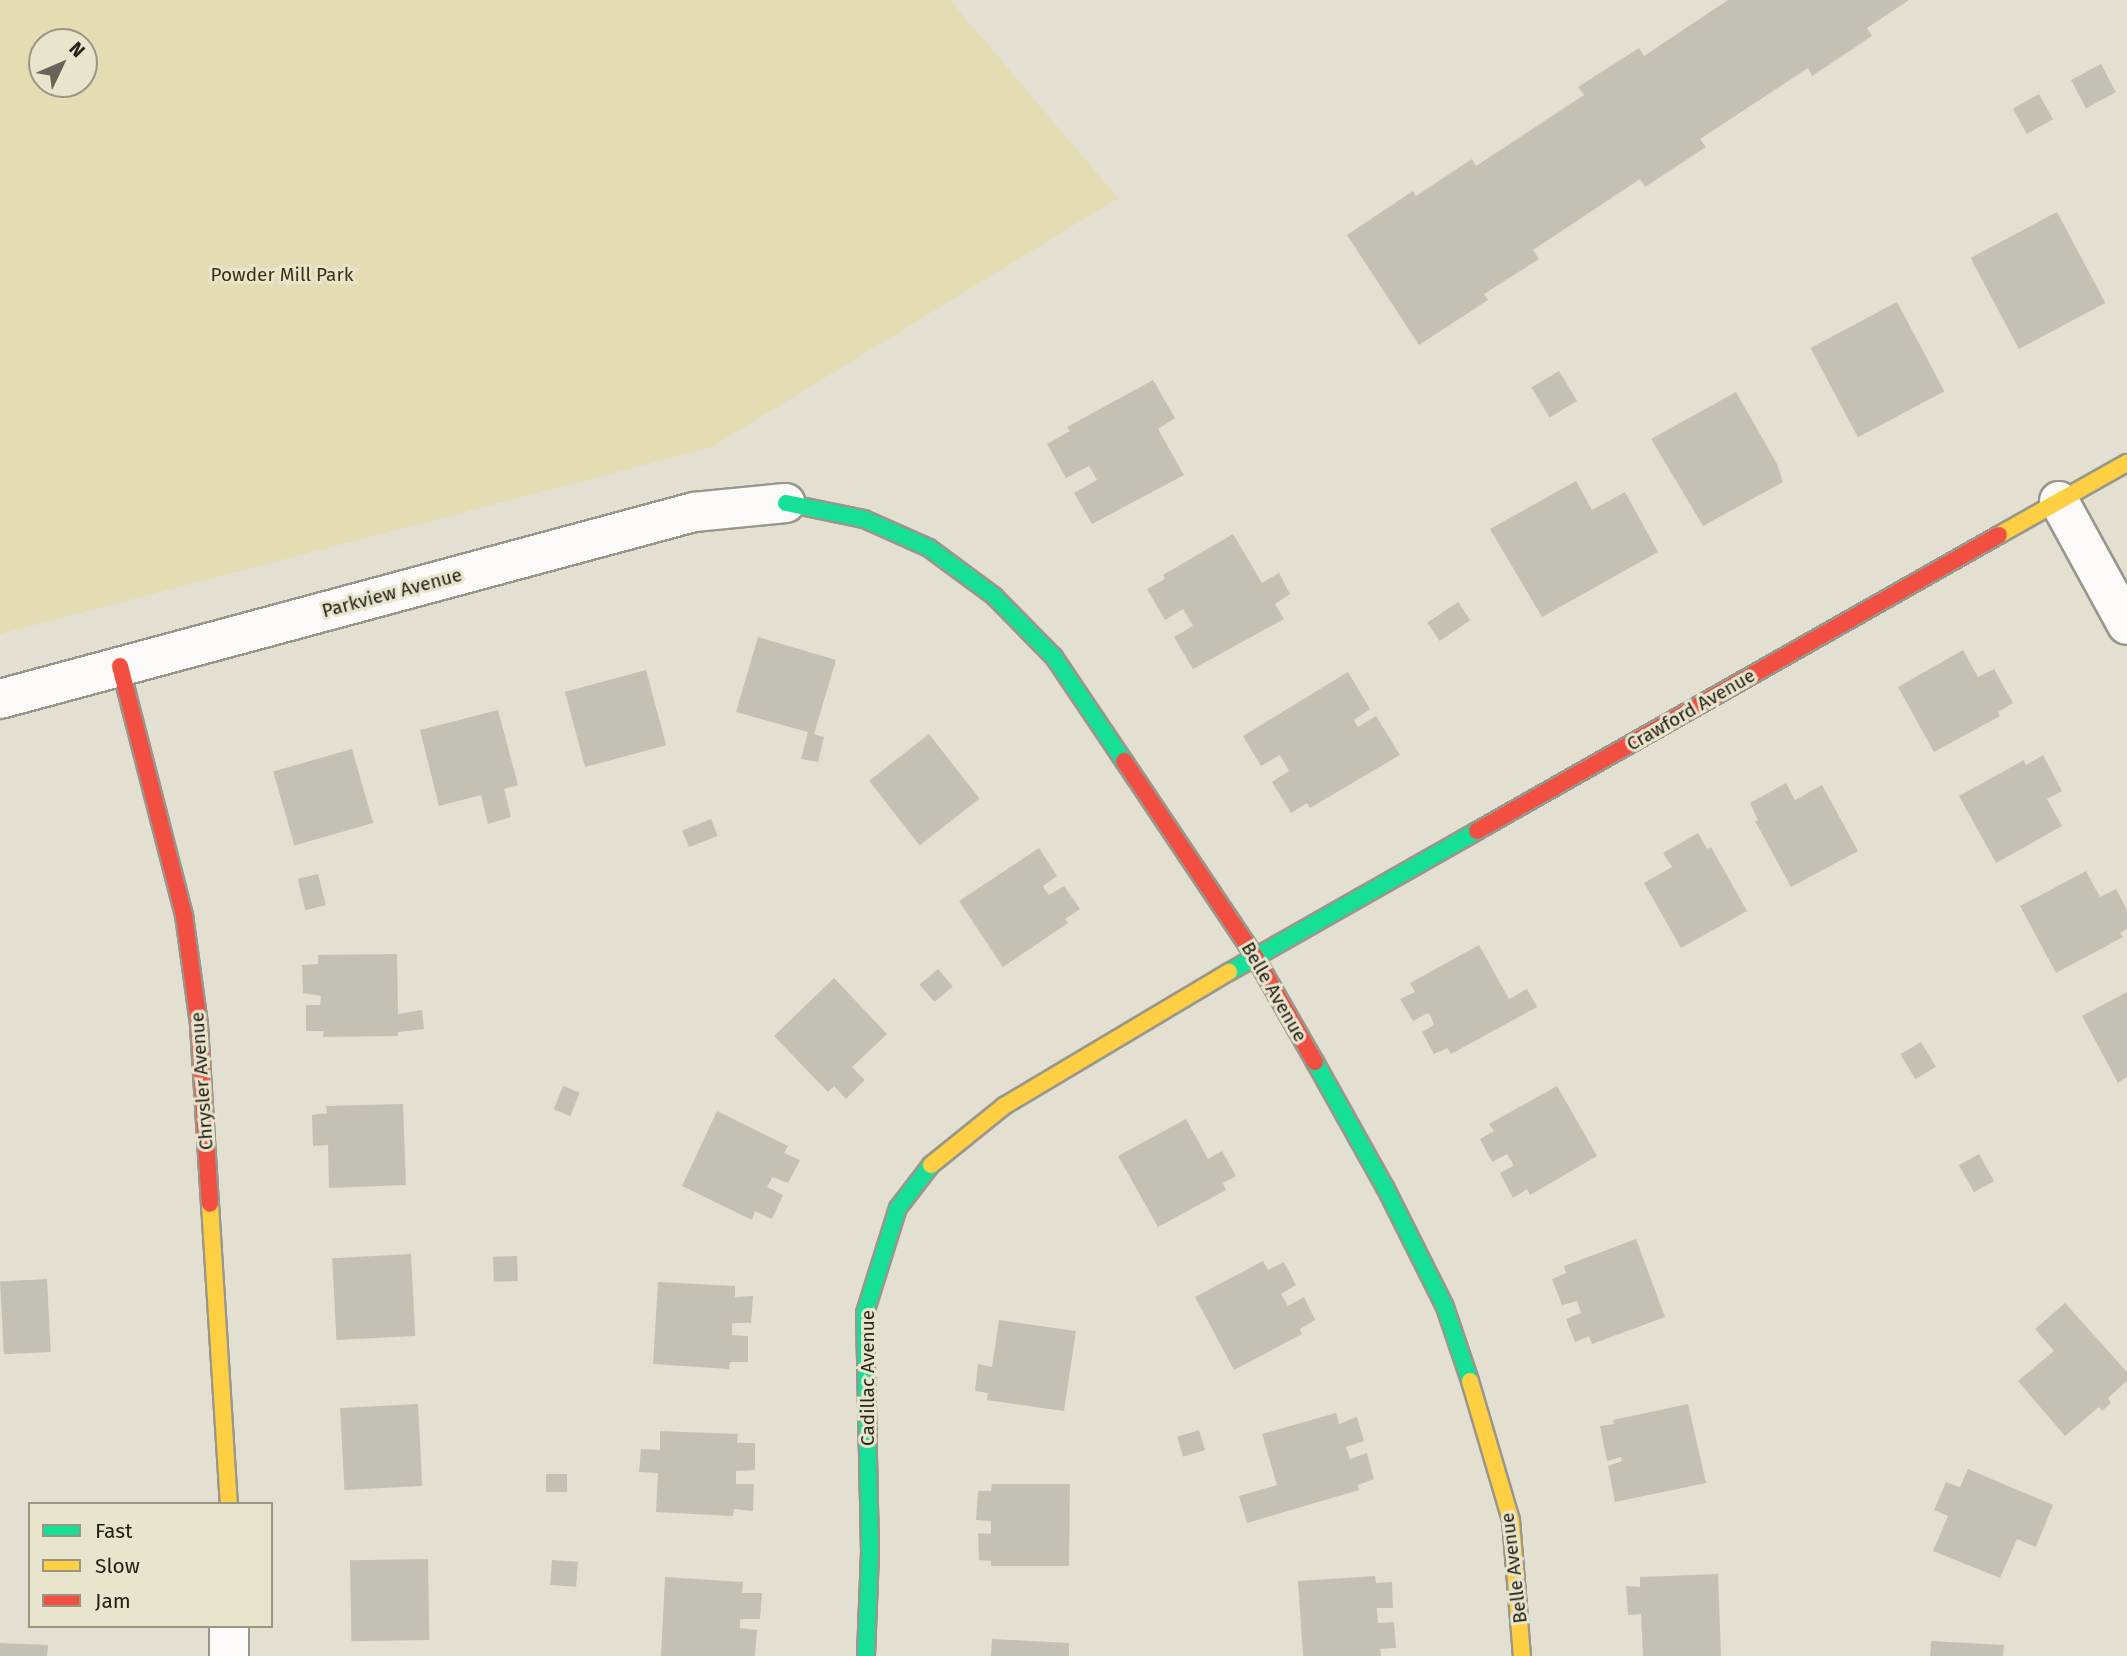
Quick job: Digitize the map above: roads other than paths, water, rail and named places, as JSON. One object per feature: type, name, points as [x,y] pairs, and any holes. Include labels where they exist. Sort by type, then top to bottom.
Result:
[{"type":"street","name":"Crawford Avenue","points":[[1255,957],[2127,463]]},
{"type":"street","points":[[2059,501],[2127,625]]},
{"type":"street","name":"Belle Avenue","points":[[786,503],[864,519],[929,548],[994,596],[1054,657],[1255,957],[1385,1187],[1445,1307],[1487,1430],[1511,1520],[1522,1656]]},
{"type":"street","name":"Parkview Avenue","points":[[0,699],[694,512],[786,503]]},
{"type":"street","name":"Chrysler Avenue","points":[[120,667],[184,915],[200,1025],[229,1502]]},
{"type":"street","name":"Cadillac Avenue","points":[[866,1656],[870,1550],[865,1313],[881,1255],[898,1208],[934,1161],[1004,1106],[1255,957]]},
{"type":"street","points":[[229,1628],[229,1656]]},
{"type":"park label","name":"Powder Mill Park","points":[[282,275]]}]
